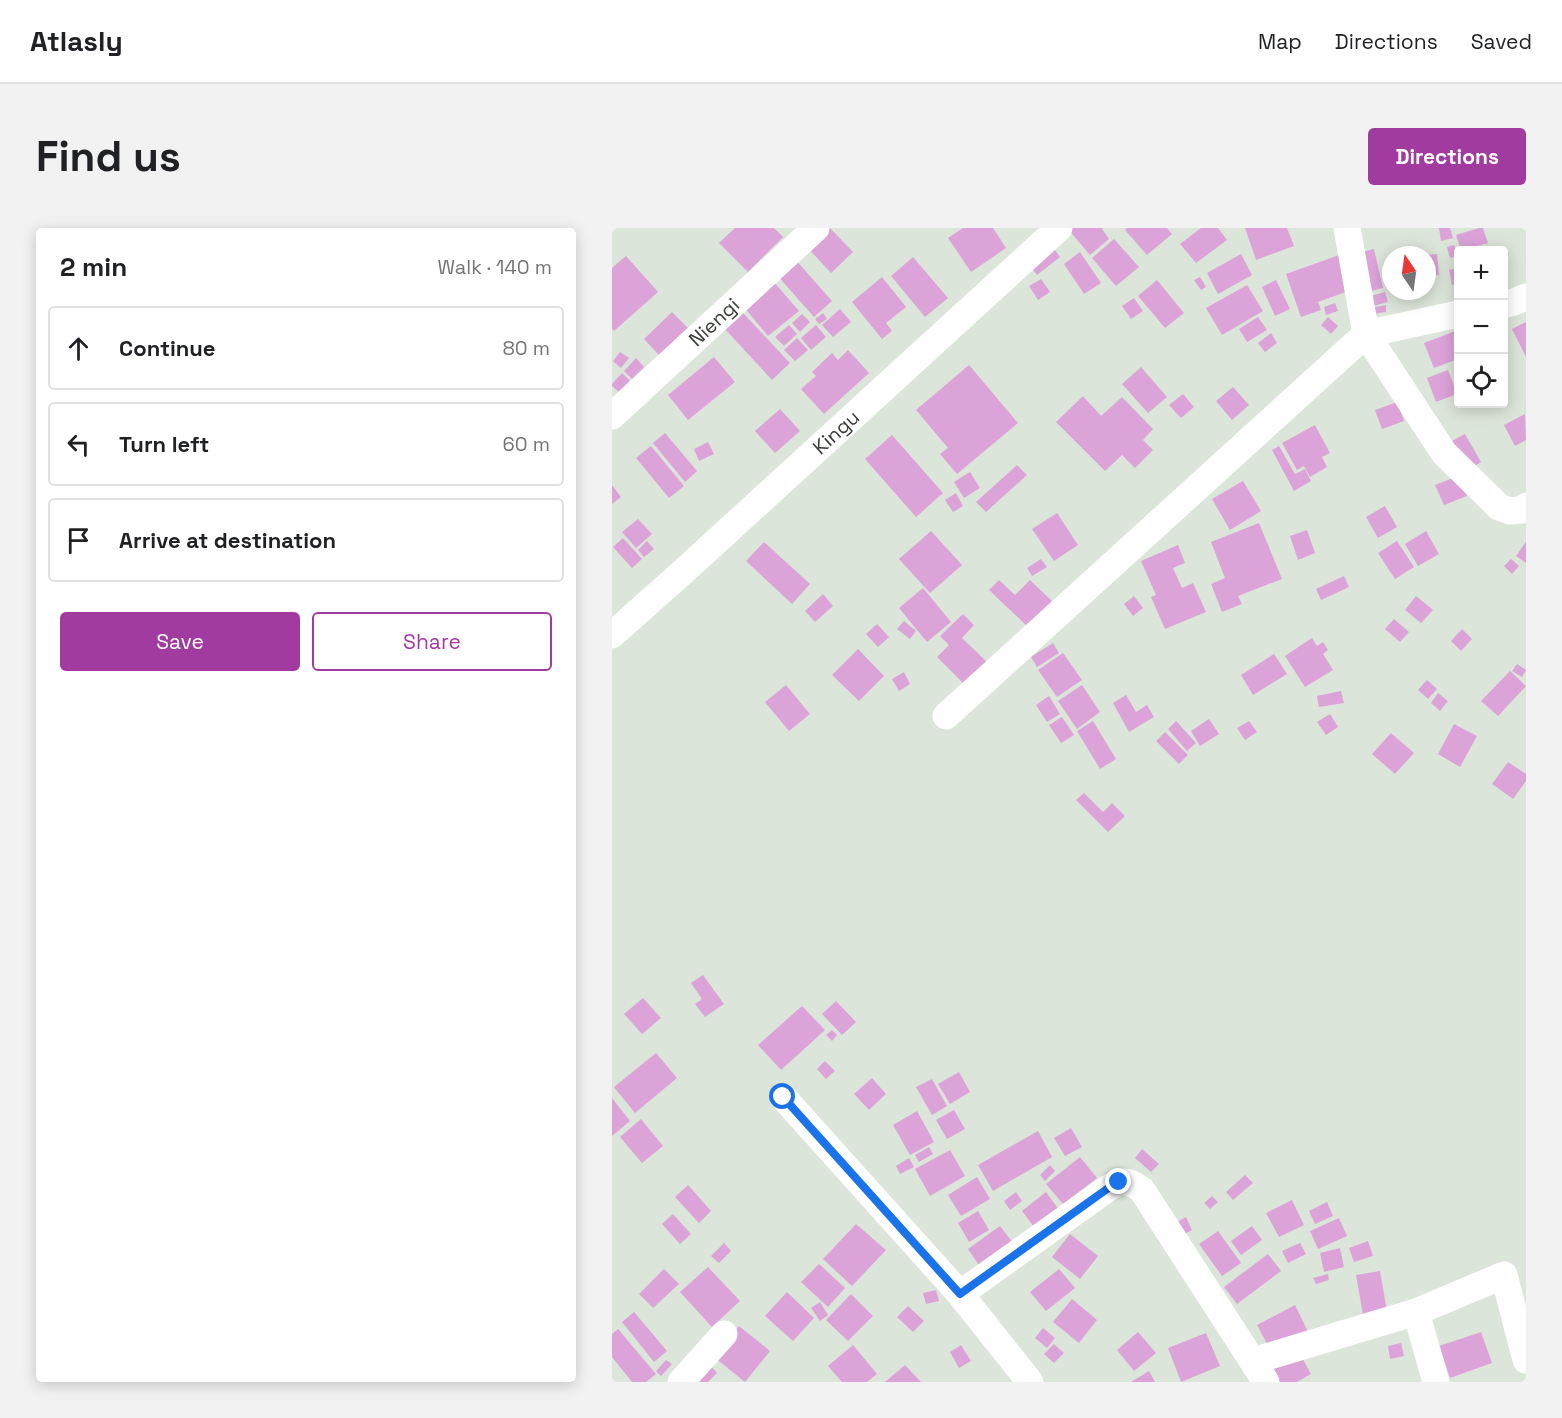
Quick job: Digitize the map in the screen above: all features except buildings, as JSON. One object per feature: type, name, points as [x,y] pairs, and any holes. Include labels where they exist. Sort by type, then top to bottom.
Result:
[{"type":"street","name":"Niengi","points":[[612,416],[816,228]]},
{"type":"street","name":"Kingu","points":[[612,635],[1059,228]]},
{"type":"street","points":[[1347,228],[1366,334],[1444,453],[1499,507],[1510,512],[1523,510],[1526,506]]},
{"type":"street","points":[[1508,302],[1526,297]]},
{"type":"street","points":[[946,716],[1366,334],[1454,315]]},
{"type":"street","points":[[783,1097],[960,1294],[1030,1382]]},
{"type":"street","points":[[960,1294],[1107,1189],[1119,1182],[1132,1182],[1142,1191],[1259,1372],[1515,1273],[1526,1360]]},
{"type":"street","points":[[1416,1312],[1436,1382]]},
{"type":"street","points":[[681,1382],[724,1334]]},
{"type":"route","points":[[783,1097],[960,1294],[1119,1182]]}]
